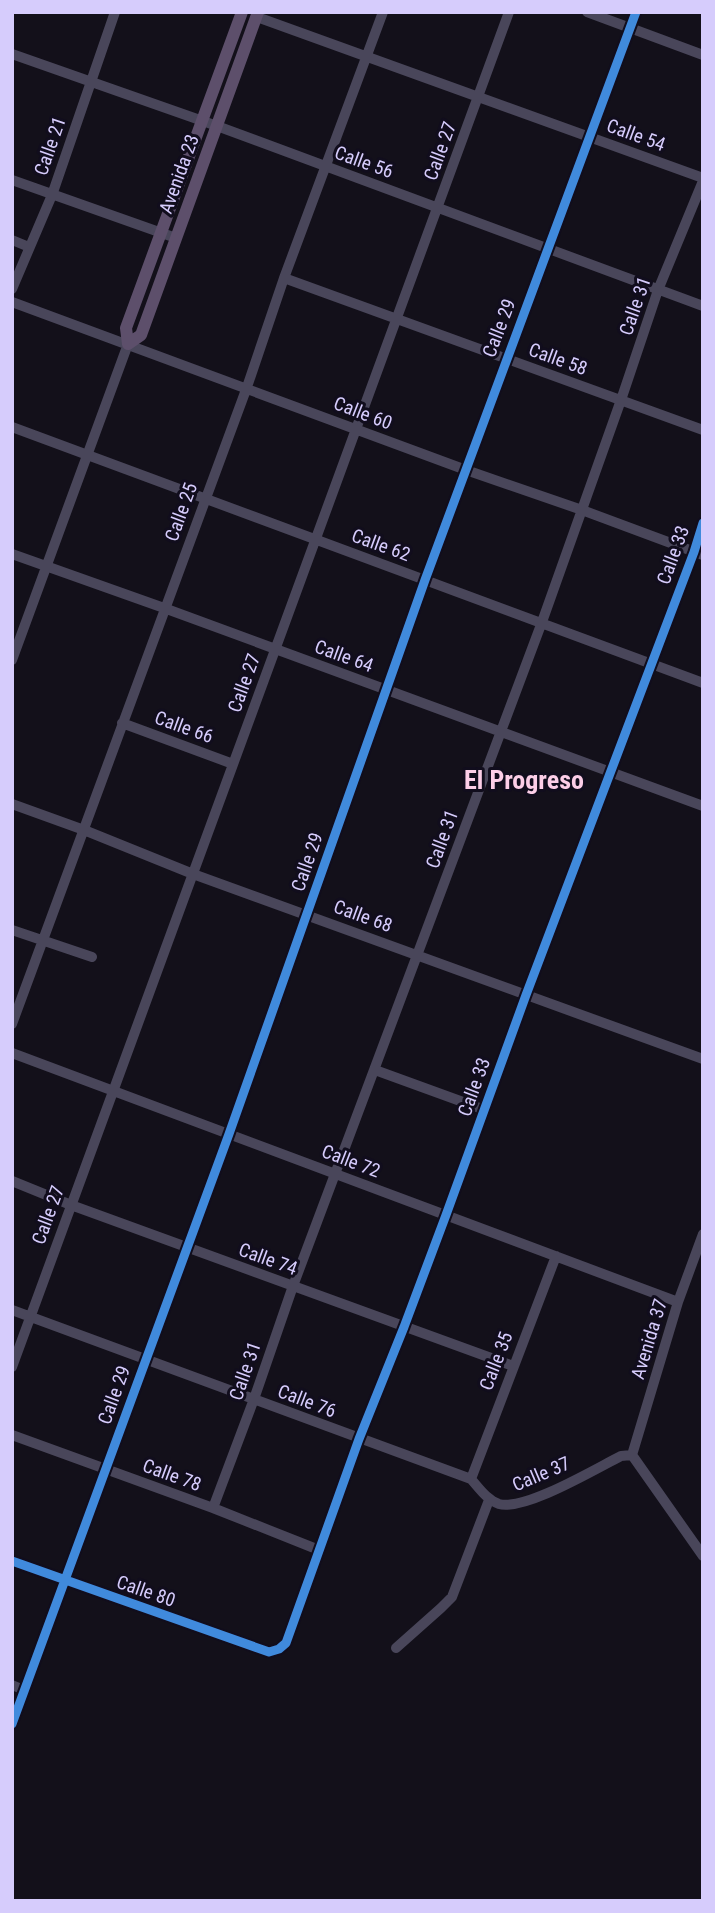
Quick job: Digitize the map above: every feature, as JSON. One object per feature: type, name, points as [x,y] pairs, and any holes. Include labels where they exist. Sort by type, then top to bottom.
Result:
[{"type":"main road","name":"Avenida 23","points":[[250,13],[217,126],[141,335],[128,344],[126,328],[202,121],[250,13]]},
{"type":"street","name":"Calle 21","points":[[12,289],[52,195],[115,12]]},
{"type":"street","name":"Calle 25","points":[[12,1024],[383,12]]},
{"type":"street","name":"Calle 27","points":[[12,1367],[509,12]]},
{"type":"street","points":[[587,12],[703,55]]},
{"type":"street","name":"Calle 29","points":[[12,1724],[229,1134],[425,580],[636,12]]},
{"type":"street","name":"Calle 54","points":[[250,13],[590,136],[703,180]]},
{"type":"street","name":"Calle 56","points":[[12,54],[217,126],[703,306]]},
{"type":"street","points":[[12,180],[176,238]]},
{"type":"street","name":"Calle 31","points":[[213,1508],[541,622],[659,290],[703,180]]},
{"type":"street","points":[[12,240],[29,247]]},
{"type":"street","name":"Calle 58","points":[[284,278],[703,430]]},
{"type":"street","name":"Calle 60","points":[[12,302],[698,553]]},
{"type":"street","name":"Avenida 23","points":[[12,660],[128,344]]},
{"type":"street","name":"Calle 62","points":[[12,427],[703,683]]},
{"type":"street","name":"Calle 33","points":[[269,1653],[286,1643],[359,1439],[404,1327],[610,772],[651,664],[698,553],[703,523]]},
{"type":"street","name":"Calle 64","points":[[12,554],[703,806]]},
{"type":"street","name":"Calle 66","points":[[122,723],[233,764]]},
{"type":"street","name":"Calle 68","points":[[12,804],[192,874],[703,1059]]},
{"type":"street","points":[[12,930],[92,957]]},
{"type":"street","name":"Calle 72","points":[[12,1053],[678,1302]]},
{"type":"street","points":[[374,1070],[485,1110]]},
{"type":"street","name":"Calle 74","points":[[12,1181],[513,1366]]},
{"type":"street","name":"Avenida 37","points":[[632,1455],[678,1302],[703,1234]]},
{"type":"street","name":"Calle 35","points":[[471,1479],[556,1256]]},
{"type":"street","name":"Calle 76","points":[[12,1310],[471,1479]]},
{"type":"street","name":"Calle 78","points":[[12,1435],[213,1508],[319,1550]]},
{"type":"street","points":[[632,1455],[703,1556]]},
{"type":"street","name":"Calle 37","points":[[471,1479],[489,1500],[513,1505],[536,1498],[621,1456],[632,1455]]},
{"type":"street","points":[[396,1648],[452,1597],[489,1500]]},
{"type":"street","name":"Calle 80","points":[[12,1561],[269,1653]]},
{"type":"street","points":[[12,1685],[24,1689]]},
{"type":"cycle path","points":[[12,1724],[229,1134],[425,580],[636,12]]},
{"type":"cycle path","points":[[12,1561],[269,1652],[286,1643],[359,1439],[404,1327],[703,523]]},
{"type":"district","name":"El Progreso","points":[[524,780]]}]
